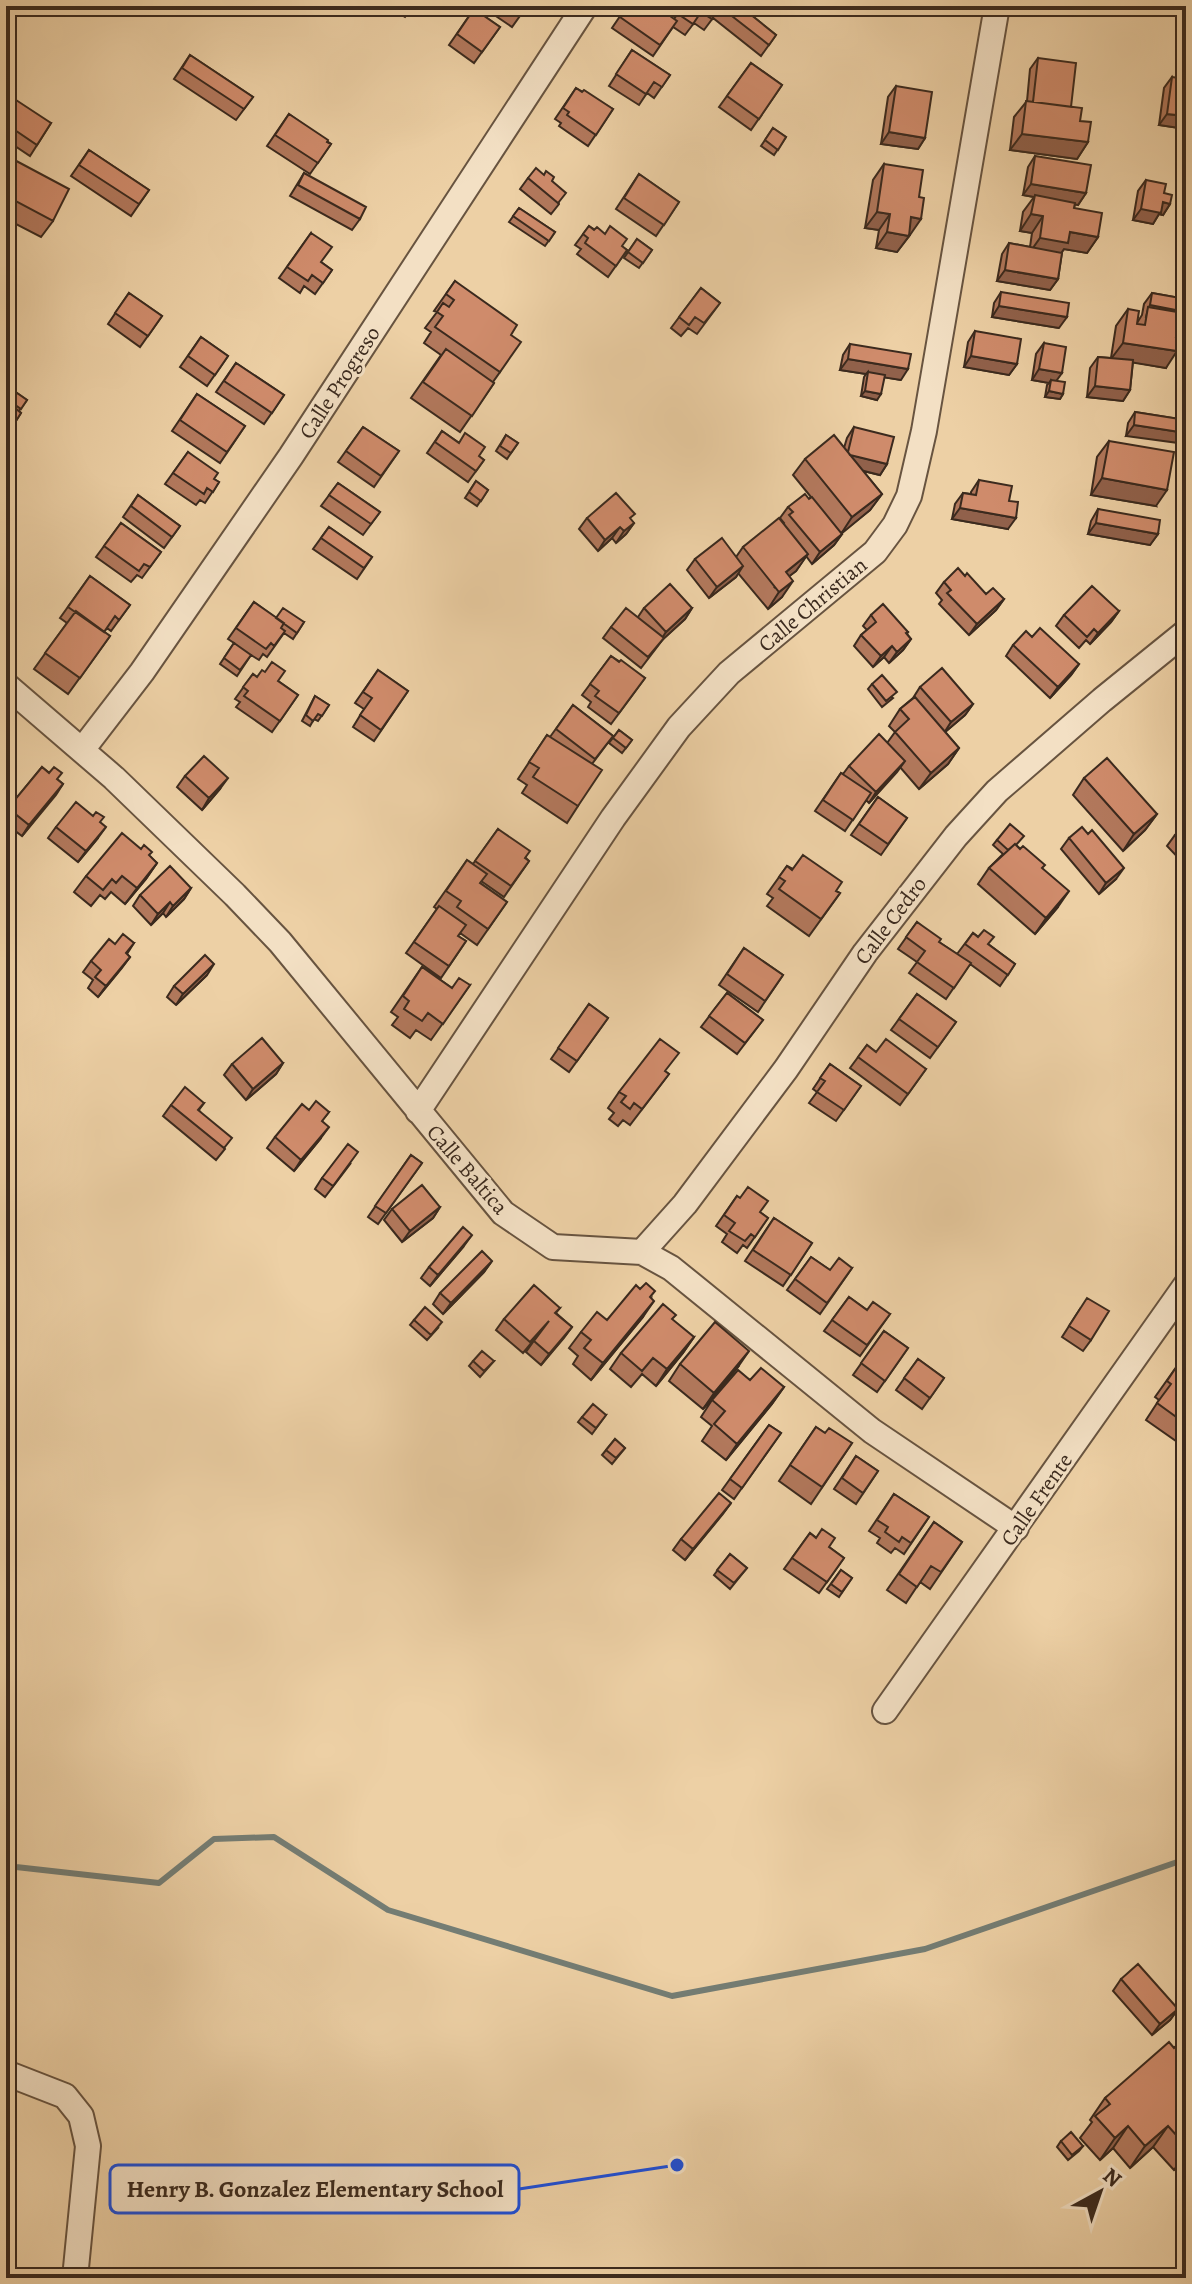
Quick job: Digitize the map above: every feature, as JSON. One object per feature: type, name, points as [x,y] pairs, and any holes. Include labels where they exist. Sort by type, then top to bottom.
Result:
[{"type":"street","name":"Calle Progreso","points":[[82,750],[142,672],[291,456],[585,6]]},
{"type":"street","name":"Calle Christian","points":[[418,1111],[613,818],[679,727],[729,673],[875,552],[895,525],[909,496],[924,431],[997,6]]},
{"type":"street","name":"Calle Cedro","points":[[642,1252],[685,1204],[786,1069],[865,953],[956,836],[997,791],[1186,632]]},
{"type":"street","name":"Calle Baltica","points":[[6,685],[82,750],[224,884],[280,942],[503,1213],[553,1247],[642,1252],[690,1283],[872,1431],[1016,1528]]},
{"type":"street","name":"Calle Frente","points":[[885,1711],[1186,1285]]},
{"type":"street","points":[[6,2073],[65,2096],[81,2116],[88,2146],[75,2278]]},
{"type":"building","points":[[627,6],[656,6],[677,21],[660,45],[620,17]]},
{"type":"building","points":[[683,6],[719,7],[712,19],[701,12],[693,24],[678,14]]},
{"type":"building","points":[[719,6],[740,6],[776,35],[769,45]]},
{"type":"building","points":[[474,9],[500,27],[482,52],[457,34]]},
{"type":"building","points":[[632,50],[670,75],[662,87],[654,82],[646,94],[616,74]]},
{"type":"building","points":[[190,55],[253,97],[244,109],[182,68]]},
{"type":"building","points":[[1038,58],[1076,63],[1071,107],[1033,102]]},
{"type":"building","points":[[751,63],[782,85],[759,119],[727,96]]},
{"type":"building","points":[[1172,77],[1186,79],[1186,116],[1167,114]]},
{"type":"building","points":[[896,86],[932,92],[925,138],[889,132]]},
{"type":"building","points":[[576,88],[613,109],[596,135],[567,115],[569,112],[563,108]]},
{"type":"building","points":[[16,100],[51,123],[37,145],[6,124],[6,116]]},
{"type":"building","points":[[1026,101],[1082,108],[1080,121],[1091,122],[1088,142],[1022,134]]},
{"type":"building","points":[[289,114],[331,144],[318,163],[275,135]]},
{"type":"building","points":[[773,128],[786,137],[778,150],[765,140]]},
{"type":"building","points":[[89,150],[149,190],[139,204],[79,165]]},
{"type":"building","points":[[7,156],[69,189],[53,221],[6,196]]},
{"type":"building","points":[[1035,156],[1091,165],[1086,193],[1031,184]]},
{"type":"building","points":[[884,164],[923,170],[919,197],[924,198],[921,219],[911,217],[909,236],[887,232],[890,214],[877,212]]},
{"type":"building","points":[[536,168],[544,175],[546,171],[554,177],[552,181],[566,193],[558,203],[528,178]]},
{"type":"building","points":[[304,173],[366,207],[360,219],[298,185]]},
{"type":"building","points":[[639,174],[679,202],[664,225],[624,198]]},
{"type":"building","points":[[1146,180],[1166,184],[1164,193],[1172,195],[1170,204],[1163,202],[1161,213],[1141,209]]},
{"type":"building","points":[[1035,195],[1075,203],[1074,208],[1102,213],[1098,237],[1070,232],[1068,243],[1040,238],[1043,216],[1031,214]]},
{"type":"building","points":[[519,208],[555,232],[549,241],[513,216]]},
{"type":"building","points":[[589,226],[594,230],[597,227],[605,234],[610,226],[627,239],[622,246],[627,250],[616,266],[585,243],[588,238],[583,234]]},
{"type":"building","points":[[311,233],[332,247],[321,262],[332,270],[323,283],[312,275],[308,281],[287,267]]},
{"type":"building","points":[[637,239],[652,250],[643,263],[628,252]]},
{"type":"building","points":[[1009,243],[1062,253],[1058,279],[1005,270]]},
{"type":"building","points":[[455,281],[517,325],[511,335],[521,342],[500,372],[435,327],[443,316],[437,312],[443,303],[449,307],[454,300],[446,294]]},
{"type":"building","points":[[701,288],[720,303],[704,323],[695,317],[689,325],[679,317]]},
{"type":"building","points":[[1001,292],[1069,303],[1067,317],[999,306]]},
{"type":"building","points":[[129,293],[162,316],[148,336],[115,313]]},
{"type":"building","points":[[1152,293],[1186,299],[1186,312],[1150,305]]},
{"type":"building","points":[[1148,307],[1183,313],[1176,337],[1179,338],[1177,351],[1123,343],[1128,309],[1139,311],[1137,324],[1145,325]]},
{"type":"building","points":[[975,331],[1021,339],[1017,364],[971,356]]},
{"type":"building","points":[[201,337],[228,356],[215,375],[188,356]]},
{"type":"building","points":[[1044,343],[1066,347],[1062,373],[1039,369]]},
{"type":"building","points":[[850,344],[911,354],[908,369],[848,359]]},
{"type":"building","points":[[446,349],[494,383],[472,416],[423,382]]},
{"type":"building","points":[[1098,357],[1133,360],[1130,390],[1095,386]]},
{"type":"building","points":[[236,363],[284,395],[272,413],[224,381]]},
{"type":"building","points":[[868,372],[885,375],[881,394],[865,391]]},
{"type":"building","points":[[1051,380],[1065,382],[1063,394],[1049,391]]},
{"type":"building","points":[[17,393],[27,400],[21,409],[11,402]]},
{"type":"building","points":[[197,394],[245,426],[227,452],[180,420]]},
{"type":"building","points":[[15,408],[21,413],[16,421],[9,417]]},
{"type":"building","points":[[1135,412],[1186,420],[1186,433],[1134,425]]},
{"type":"building","points":[[363,427],[399,451],[381,476],[346,451]]},
{"type":"building","points":[[854,427],[894,437],[887,464],[850,455],[848,452]]},
{"type":"building","points":[[442,431],[459,443],[465,433],[485,447],[479,456],[484,460],[476,471],[435,442]]},
{"type":"building","points":[[506,435],[518,443],[511,453],[500,446]]},
{"type":"building","points":[[834,435],[882,494],[852,517],[805,459]]},
{"type":"building","points":[[1109,441],[1174,452],[1167,490],[1102,478]]},
{"type":"building","points":[[188,452],[218,473],[214,479],[219,482],[213,492],[207,488],[204,494],[173,473]]},
{"type":"building","points":[[979,480],[1012,486],[1009,501],[1018,502],[1016,518],[960,508],[963,493],[976,495]]},
{"type":"building","points":[[476,481],[488,490],[481,501],[469,492]]},
{"type":"building","points":[[338,483],[380,512],[371,524],[329,495]]},
{"type":"building","points":[[616,493],[635,514],[630,518],[634,523],[624,531],[620,527],[605,540],[587,518]]},
{"type":"building","points":[[805,494],[809,499],[812,497],[842,534],[820,552],[789,515],[793,512],[788,507]]},
{"type":"building","points":[[138,495],[180,526],[172,537],[131,506]]},
{"type":"building","points":[[1098,509],[1160,520],[1158,534],[1096,523]]},
{"type":"building","points":[[779,518],[808,554],[786,572],[793,581],[779,592],[743,547]]},
{"type":"building","points":[[121,523],[161,552],[150,567],[144,564],[139,571],[104,546]]},
{"type":"building","points":[[329,527],[372,557],[364,568],[321,538]]},
{"type":"building","points":[[722,538],[743,566],[717,587],[695,559]]},
{"type":"building","points":[[958,568],[965,576],[967,573],[986,594],[993,588],[1004,599],[977,624],[947,593],[951,590],[944,582]]},
{"type":"building","points":[[90,576],[130,605],[119,620],[115,616],[104,632],[68,607]]},
{"type":"building","points":[[670,584],[692,608],[666,632],[644,608]]},
{"type":"building","points":[[1092,586],[1119,611],[1098,633],[1094,629],[1087,637],[1064,615]]},
{"type":"building","points":[[254,602],[284,623],[281,628],[285,631],[274,646],[271,643],[266,649],[236,628]]},
{"type":"building","points":[[883,604],[911,639],[897,652],[892,646],[881,656],[861,635],[876,622],[871,615]]},
{"type":"building","points":[[283,608],[304,622],[297,633],[276,618]]},
{"type":"building","points":[[626,608],[664,638],[648,657],[611,627]]},
{"type":"building","points":[[76,611],[110,636],[80,678],[45,653]]},
{"type":"building","points":[[1040,628],[1079,664],[1058,687],[1013,645],[1026,631],[1032,637]]},
{"type":"building","points":[[234,643],[251,655],[240,670],[224,658]]},
{"type":"building","points":[[611,656],[645,678],[619,713],[595,696],[599,691],[590,684]]},
{"type":"building","points":[[272,662],[285,671],[278,681],[298,695],[280,721],[244,696],[248,691],[243,687],[253,674],[257,677],[262,670],[265,672]]},
{"type":"building","points":[[942,668],[973,704],[951,722],[920,687]]},
{"type":"building","points":[[378,670],[408,691],[381,730],[360,715],[372,698],[363,692]]},
{"type":"building","points":[[882,675],[897,692],[886,701],[872,684]]},
{"type":"building","points":[[315,696],[329,705],[322,716],[318,714],[313,721],[306,715]]},
{"type":"building","points":[[915,697],[959,748],[931,773],[895,732],[909,719],[900,709]]},
{"type":"building","points":[[573,705],[613,736],[595,759],[556,729]]},
{"type":"building","points":[[619,730],[632,740],[626,748],[613,738]]},
{"type":"building","points":[[879,734],[905,761],[876,792],[849,766]]},
{"type":"building","points":[[547,735],[602,770],[578,806],[533,777],[539,768],[529,762]]},
{"type":"building","points":[[204,756],[228,778],[209,798],[185,776]]},
{"type":"building","points":[[1107,758],[1157,814],[1134,834],[1084,778]]},
{"type":"building","points":[[42,767],[49,773],[54,767],[62,773],[57,779],[63,784],[29,825],[8,808]]},
{"type":"building","points":[[841,773],[871,793],[853,820],[823,800]]},
{"type":"building","points":[[878,797],[907,818],[888,844],[859,824]]},
{"type":"building","points":[[76,802],[93,816],[96,812],[104,817],[100,822],[106,827],[86,851],[56,827]]},
{"type":"building","points":[[1010,824],[1024,836],[1008,850],[997,840]]},
{"type":"building","points":[[1186,825],[1186,847],[1175,835]]},
{"type":"building","points":[[1082,827],[1088,834],[1092,830],[1124,868],[1106,883],[1069,838]]},
{"type":"building","points":[[498,829],[530,851],[525,858],[529,861],[511,886],[475,861]]},
{"type":"building","points":[[122,833],[141,849],[144,845],[157,863],[137,888],[122,876],[116,883],[112,879],[103,890],[86,876]]},
{"type":"building","points":[[1015,844],[1020,849],[1023,846],[1045,865],[1042,868],[1069,891],[1046,918],[989,868]]},
{"type":"building","points":[[803,855],[842,882],[836,891],[840,893],[821,919],[779,889],[785,881],[779,877],[787,866],[792,870]]},
{"type":"building","points":[[467,860],[487,874],[480,883],[507,902],[488,929],[457,907],[461,901],[446,891]]},
{"type":"building","points":[[170,866],[191,888],[173,906],[170,902],[158,914],[140,895]]},
{"type":"building","points":[[439,906],[466,925],[458,936],[466,941],[449,966],[414,942]]},
{"type":"building","points":[[917,922],[941,939],[939,942],[971,963],[954,988],[917,962],[925,951],[906,937]]},
{"type":"building","points":[[984,930],[994,937],[988,944],[1015,964],[1008,975],[965,944],[973,933],[978,937]]},
{"type":"building","points":[[123,934],[134,943],[126,953],[130,957],[106,986],[95,977],[101,970],[91,961],[109,939],[115,944]]},
{"type":"building","points":[[744,948],[783,975],[765,1001],[727,974]]},
{"type":"building","points":[[205,955],[214,964],[183,994],[174,986]]},
{"type":"building","points":[[422,967],[452,988],[459,978],[470,985],[443,1024],[428,1013],[422,1021],[404,1009],[409,1001],[403,996]]},
{"type":"building","points":[[727,993],[763,1020],[745,1043],[709,1016]]},
{"type":"building","points":[[917,994],[956,1022],[938,1047],[899,1019]]},
{"type":"building","points":[[589,1004],[608,1018],[577,1061],[558,1048]]},
{"type":"building","points":[[262,1038],[283,1063],[253,1089],[232,1064]]},
{"type":"building","points":[[660,1039],[679,1053],[665,1071],[669,1074],[642,1109],[634,1103],[630,1109],[621,1102],[626,1096],[619,1092]]},
{"type":"building","points":[[886,1039],[926,1069],[908,1094],[858,1057],[867,1045],[876,1052]]},
{"type":"building","points":[[830,1064],[861,1086],[844,1110],[817,1092],[825,1081],[820,1078]]},
{"type":"building","points":[[185,1087],[204,1103],[198,1110],[232,1138],[224,1148],[171,1105]]},
{"type":"building","points":[[316,1101],[329,1112],[322,1121],[329,1127],[301,1160],[275,1137],[302,1104],[309,1110]]},
{"type":"building","points":[[348,1144],[358,1152],[333,1186],[322,1178]]},
{"type":"building","points":[[411,1155],[422,1163],[386,1213],[375,1206]]},
{"type":"building","points":[[422,1185],[440,1207],[410,1231],[392,1209]]},
{"type":"building","points":[[748,1187],[768,1201],[760,1212],[768,1218],[755,1237],[751,1234],[745,1241],[729,1231],[735,1223],[724,1215],[737,1196],[740,1198]]},
{"type":"building","points":[[774,1218],[812,1243],[791,1275],[753,1250]]},
{"type":"building","points":[[463,1227],[472,1235],[438,1275],[429,1267]]},
{"type":"building","points":[[482,1251],[492,1261],[451,1303],[440,1293]]},
{"type":"building","points":[[811,1257],[830,1270],[839,1258],[852,1268],[827,1303],[795,1279]]},
{"type":"building","points":[[646,1283],[655,1291],[650,1297],[654,1301],[603,1363],[584,1348],[591,1340],[581,1332],[597,1312],[607,1320],[636,1285],[640,1289]]},
{"type":"building","points":[[534,1285],[560,1308],[555,1313],[572,1327],[549,1354],[534,1341],[549,1321],[530,1342],[504,1319]]},
{"type":"building","points":[[849,1297],[867,1310],[873,1302],[890,1314],[867,1345],[832,1320]]},
{"type":"building","points":[[1087,1298],[1109,1311],[1091,1340],[1069,1326]]},
{"type":"building","points":[[663,1304],[676,1315],[672,1319],[694,1337],[667,1369],[653,1358],[642,1371],[621,1353]]},
{"type":"building","points":[[425,1307],[442,1322],[431,1335],[414,1320]]},
{"type":"building","points":[[715,1322],[749,1351],[714,1393],[680,1364]]},
{"type":"building","points":[[884,1331],[908,1348],[885,1381],[861,1363]]},
{"type":"building","points":[[482,1351],[494,1361],[484,1371],[473,1361]]},
{"type":"building","points":[[918,1359],[944,1378],[930,1398],[904,1378]]},
{"type":"building","points":[[761,1368],[784,1387],[737,1444],[714,1424],[725,1411],[712,1400],[738,1370],[750,1380]]},
{"type":"building","points":[[1175,1369],[1186,1377],[1186,1424],[1157,1403],[1171,1384],[1167,1381]]},
{"type":"building","points":[[593,1404],[606,1415],[596,1428],[582,1417]]},
{"type":"building","points":[[769,1425],[781,1433],[742,1488],[730,1479]]},
{"type":"building","points":[[816,1427],[825,1433],[829,1428],[852,1443],[822,1487],[790,1465]]},
{"type":"building","points":[[615,1439],[625,1448],[616,1458],[606,1450]]},
{"type":"building","points":[[856,1456],[878,1471],[863,1493],[842,1478]]},
{"type":"building","points":[[719,1493],[731,1503],[693,1549],[681,1539]]},
{"type":"building","points":[[894,1494],[929,1517],[911,1543],[902,1537],[899,1542],[885,1532],[888,1527],[877,1520]]},
{"type":"building","points":[[934,1522],[962,1542],[941,1572],[931,1566],[917,1587],[899,1574]]},
{"type":"building","points":[[822,1529],[835,1538],[829,1547],[844,1558],[827,1582],[792,1558],[810,1533],[816,1538]]},
{"type":"building","points":[[730,1554],[747,1568],[734,1583],[717,1570]]},
{"type":"building","points":[[841,1570],[852,1578],[842,1592],[831,1584]]},
{"type":"building","points":[[1138,1964],[1178,2009],[1160,2024],[1121,1979]]},
{"type":"building","points":[[1186,2037],[1186,2146],[1168,2126],[1145,2146],[1128,2126],[1115,2138],[1095,2116],[1110,2104],[1105,2098],[1169,2042],[1174,2048]]},
{"type":"building","points":[[1071,2132],[1083,2146],[1072,2155],[1061,2141]]},
{"type":"waterway","points":[[6,1859],[16,1867],[159,1883],[214,1839],[274,1837],[388,1910],[672,1996],[925,1949],[1186,1859]]},
{"type":"place","name":"Henry B. Gonzalez Elementary School","points":[[677,2165]]}]
